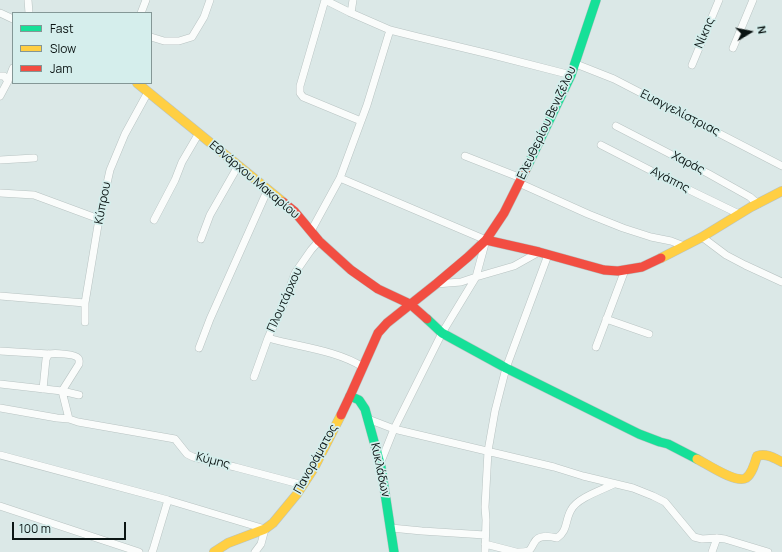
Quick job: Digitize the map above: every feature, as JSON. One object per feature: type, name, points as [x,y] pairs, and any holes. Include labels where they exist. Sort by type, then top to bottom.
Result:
[{"type":"street","points":[[28,0],[29,12]]},
{"type":"street","points":[[141,12],[146,0]]},
{"type":"street","points":[[152,37],[164,41],[192,37],[204,17],[210,0]]},
{"type":"street","points":[[361,121],[303,97],[300,93],[300,86],[325,0],[390,30],[571,75]]},
{"type":"street","points":[[351,13],[353,0]]},
{"type":"street","name":"Ελευθερίου Βενιζέλου","points":[[410,304],[436,284],[486,240],[504,213],[576,64],[596,0]]},
{"type":"street","name":"Νίκης","points":[[692,65],[719,0]]},
{"type":"street","points":[[733,48],[753,0]]},
{"type":"street","points":[[0,13],[12,19]]},
{"type":"street","points":[[311,231],[340,178],[368,105],[390,30]]},
{"type":"street","name":"Ευαγγελίστριας","points":[[576,64],[614,79],[782,166]]},
{"type":"street","points":[[0,96],[12,71]]},
{"type":"street","points":[[0,76],[4,76],[8,81]]},
{"type":"street","name":"Εθνάρχου Μακαρίου","points":[[138,84],[294,211],[319,242],[351,270],[378,289],[410,304],[442,333],[506,368],[639,434],[668,444],[732,478],[747,478],[760,454],[768,455],[782,462]]},
{"type":"street","name":"Κύπρου","points":[[85,322],[85,303],[99,219],[110,170],[125,134],[148,92]]},
{"type":"street","name":"Χαράς","points":[[616,126],[709,174],[750,197],[758,204]]},
{"type":"street","points":[[154,220],[175,180],[182,162],[199,133]]},
{"type":"street","name":"Αγάπης","points":[[601,145],[739,214]]},
{"type":"street","points":[[465,156],[588,214],[624,228],[684,246]]},
{"type":"street","points":[[0,160],[34,158]]},
{"type":"street","points":[[201,239],[210,215],[238,166]]},
{"type":"street","points":[[340,178],[486,240],[539,252],[604,270],[618,271],[642,267],[702,237],[739,214],[782,191]]},
{"type":"street","points":[[199,348],[210,318],[268,189]]},
{"type":"street","points":[[0,193],[34,195],[99,219]]},
{"type":"street","points":[[702,237],[738,262],[782,282]]},
{"type":"street","points":[[380,464],[394,429],[442,333],[476,277],[486,240]]},
{"type":"street","name":"Πλουτάρχου","points":[[319,242],[311,250],[295,273],[286,298],[268,338],[322,351],[363,367]]},
{"type":"street","points":[[436,284],[461,282],[514,266],[539,252]]},
{"type":"street","points":[[485,552],[486,520],[484,507],[488,451],[495,411],[506,368],[548,255]]},
{"type":"street","points":[[596,347],[625,270]]},
{"type":"street","points":[[0,296],[85,303]]},
{"type":"street","name":"Πανοράματος","points":[[214,552],[228,543],[265,529],[273,523],[297,494],[314,468],[350,396],[378,333],[387,323],[410,304]]},
{"type":"street","points":[[606,319],[649,334]]},
{"type":"street","points":[[254,377],[268,338]]},
{"type":"street","points":[[0,351],[54,353],[78,357],[79,364],[62,391],[70,419]]},
{"type":"street","points":[[43,389],[46,359],[49,354]]},
{"type":"street","points":[[0,384],[62,391],[79,395]]},
{"type":"street","name":"Κυκλάδων","points":[[350,396],[361,400],[364,404],[380,464],[394,552]]},
{"type":"street","name":"Κύμης","points":[[0,408],[70,419],[78,422],[175,439],[188,454],[193,457],[303,485]]},
{"type":"street","points":[[368,419],[394,429],[554,467],[633,488],[665,502],[694,537],[702,539],[725,539],[768,552]]},
{"type":"street","points":[[0,456],[168,500],[265,529],[261,544],[255,552]]},
{"type":"street","points":[[485,544],[517,552],[528,551],[535,540],[541,537],[548,536],[557,538],[562,534],[571,509],[579,501],[614,484]]},
{"type":"street","points":[[152,552],[168,500]]},
{"type":"street","points":[[0,506],[139,552]]},
{"type":"street","points":[[391,528],[485,535]]},
{"type":"street","points":[[712,552],[716,538]]},
{"type":"traffic: fast","points":[[526,169],[571,75],[596,0]]},
{"type":"traffic: fast","points":[[427,319],[442,333],[506,368],[639,434],[668,444],[697,459]]},
{"type":"traffic: fast","points":[[350,396],[359,400],[365,409],[381,467],[394,552]]},
{"type":"traffic: slow","points":[[138,84],[283,202]]},
{"type":"traffic: slow","points":[[661,258],[702,237],[751,207],[782,191]]},
{"type":"traffic: slow","points":[[214,552],[228,543],[265,529],[273,523],[297,494],[314,468],[341,415]]},
{"type":"traffic: slow","points":[[697,459],[729,476],[741,479],[746,478],[750,474],[757,456],[767,456],[782,462]]},
{"type":"traffic: jam","points":[[341,415],[378,333],[387,323],[436,284],[486,240],[504,213],[526,169]]},
{"type":"traffic: jam","points":[[283,202],[294,211],[319,241],[351,270],[378,289],[410,304],[427,319]]},
{"type":"traffic: jam","points":[[486,240],[539,252],[604,270],[618,271],[642,267],[661,258]]}]
